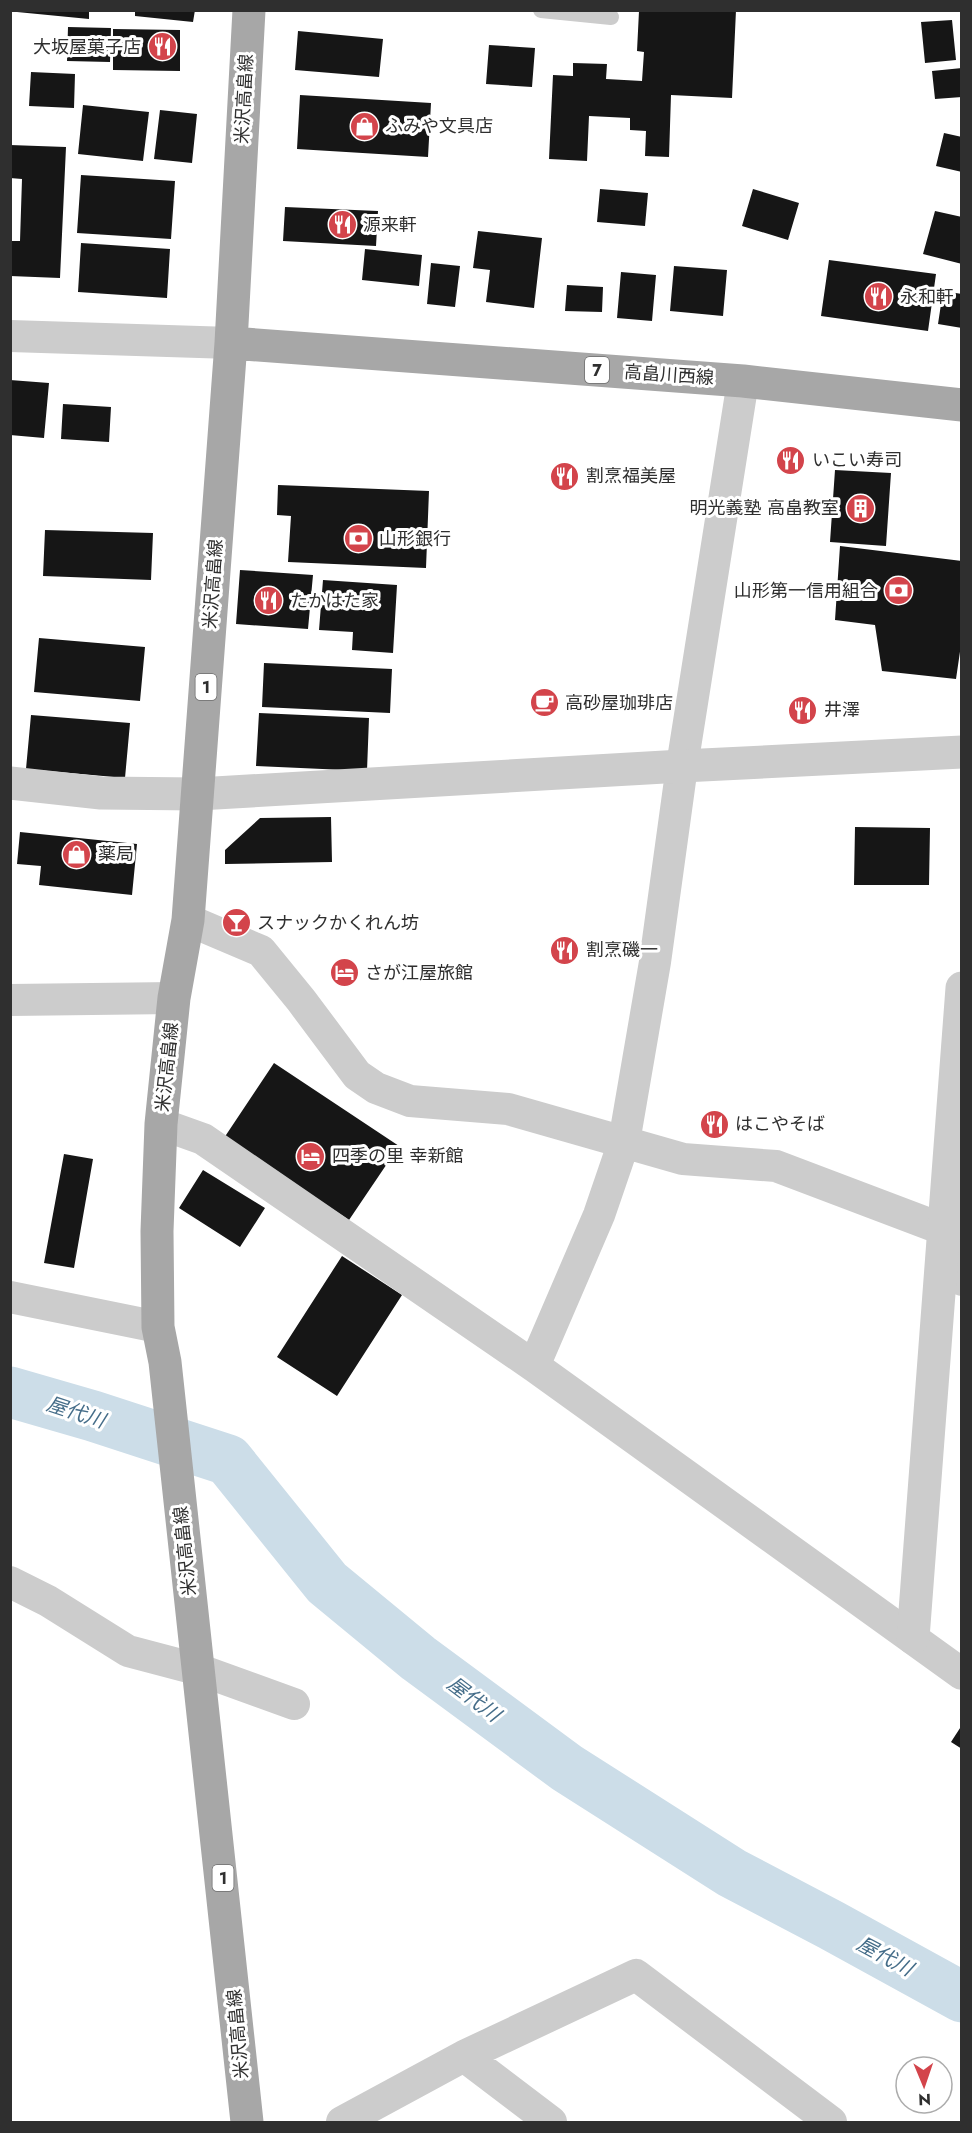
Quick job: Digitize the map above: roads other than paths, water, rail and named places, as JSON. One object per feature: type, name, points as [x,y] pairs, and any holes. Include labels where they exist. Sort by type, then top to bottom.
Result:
[{"type":"main road","name":"米沢高畠線","points":[[247,2122],[224,1881],[194,1635],[165,1362],[158,1327],[156,1231],[161,1124],[174,998],[189,920],[231,343],[249,10]]},
{"type":"main road","name":"高畠川西線","points":[[231,343],[742,381],[962,405]]},
{"type":"street","points":[[10,336],[231,343]]},
{"type":"street","points":[[534,1366],[599,1215],[624,1142],[655,962],[682,766],[742,381]]},
{"type":"street","points":[[10,783],[101,793],[198,794],[962,752]]},
{"type":"street","points":[[189,920],[261,951],[302,1000],[357,1075],[376,1088],[410,1101],[508,1109],[683,1160],[776,1166],[953,1229]]},
{"type":"street","points":[[913,1638],[953,1229],[962,988]]},
{"type":"street","points":[[10,1000],[174,998]]},
{"type":"street","points":[[161,1124],[203,1139],[534,1366],[962,1674]]},
{"type":"street","points":[[953,1229],[962,1280]]},
{"type":"street","points":[[10,1297],[158,1327]]},
{"type":"street","points":[[10,1582],[48,1601],[128,1651],[200,1670],[294,1704]]},
{"type":"street","points":[[342,2122],[464,2056],[636,1975],[831,2122]]},
{"type":"street","points":[[464,2056],[551,2122]]},
{"type":"lane","points":[[541,10],[611,17]]},
{"type":"waterway","name":"屋代川","points":[[10,1392],[93,1416],[228,1460],[327,1583],[418,1658],[567,1768],[732,1873],[962,1997]]},
{"type":"place","name":"大坂屋菓子店","points":[[162,47]]},
{"type":"place","name":"ふみや文具店","points":[[364,126]]},
{"type":"place","name":"源来軒","points":[[342,225]]},
{"type":"place","name":"永和軒","points":[[879,297]]},
{"type":"place","name":"いこい寿司","points":[[791,460]]},
{"type":"place","name":"割烹福美屋","points":[[565,476]]},
{"type":"place","name":"明光義塾 高畠教室","points":[[860,508]]},
{"type":"place","name":"山形銀行","points":[[358,539]]},
{"type":"place","name":"山形第一信用組合","points":[[899,591]]},
{"type":"place","name":"たかはた家","points":[[269,601]]},
{"type":"place","name":"高砂屋珈琲店","points":[[544,703]]},
{"type":"place","name":"井澤","points":[[803,710]]},
{"type":"place","name":"薬局","points":[[77,854]]},
{"type":"place","name":"スナックかくれん坊","points":[[236,923]]},
{"type":"place","name":"割烹磯一","points":[[565,950]]},
{"type":"place","name":"さが江屋旅館","points":[[344,973]]},
{"type":"place","name":"はこやそば","points":[[714,1124]]},
{"type":"place","name":"四季の里 幸新館","points":[[311,1156]]}]
